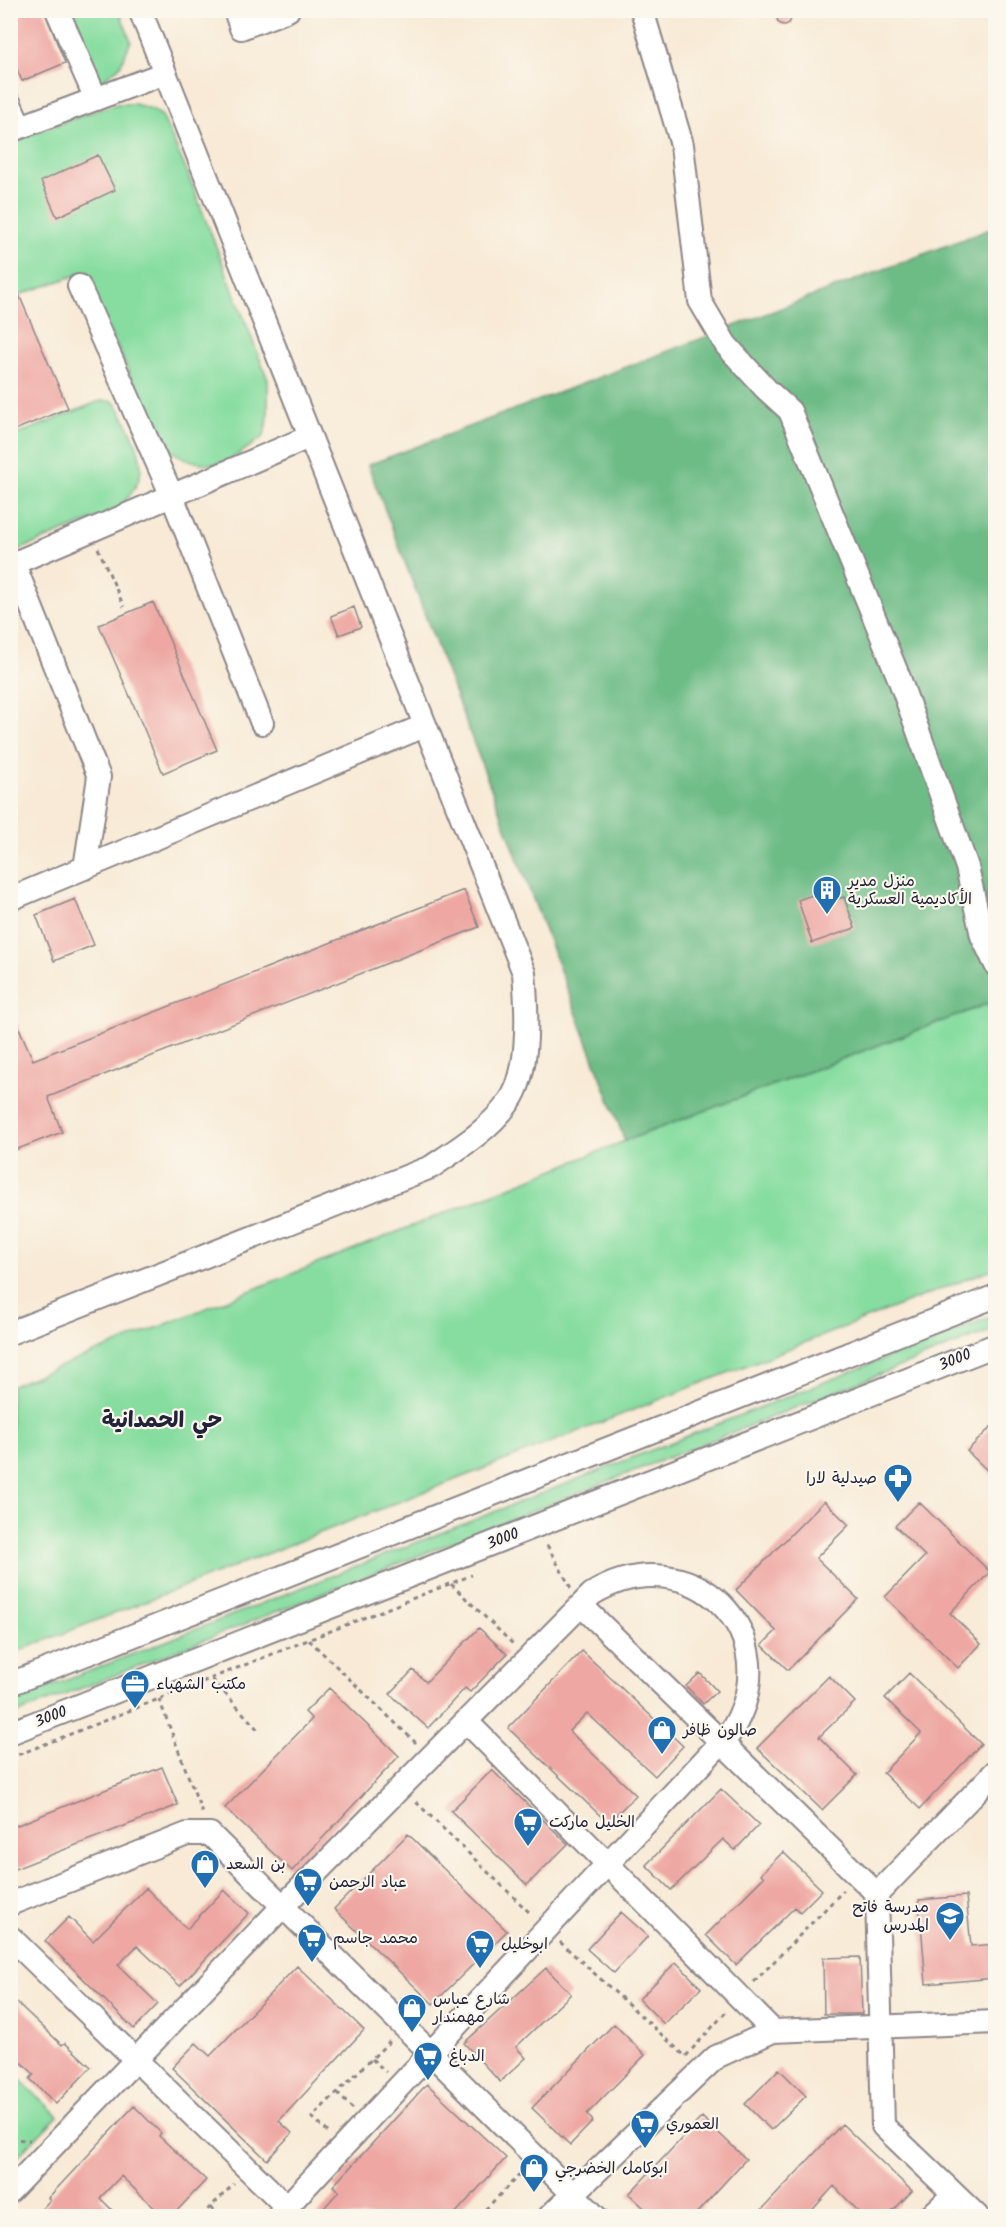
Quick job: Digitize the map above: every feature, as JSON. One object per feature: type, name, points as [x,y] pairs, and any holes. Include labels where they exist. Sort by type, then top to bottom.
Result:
[{"type":"street","points":[[57,10],[96,99]]},
{"type":"street","points":[[10,1333],[431,1167],[480,1134],[511,1100],[524,1060],[528,1016],[524,974],[140,10]]},
{"type":"street","points":[[235,10],[242,28],[288,10]]},
{"type":"street","points":[[642,10],[682,145],[700,301],[726,345],[766,389],[790,411],[899,678],[967,867],[982,936],[996,965]]},
{"type":"street","points":[[10,104],[15,129],[165,73]]},
{"type":"street","points":[[79,286],[172,496],[262,723]]},
{"type":"street","points":[[85,868],[99,777],[12,565],[309,437]]},
{"type":"street","points":[[10,899],[424,726]]},
{"type":"street","points":[[10,1684],[996,1296]]},
{"type":"street","name":"3000","points":[[10,1733],[996,1345]]},
{"type":"street","points":[[10,1937],[136,2060],[248,2169],[282,2212],[735,1726],[745,1705],[751,1675],[750,1659],[740,1630],[722,1604],[697,1586],[683,1580],[651,1575],[613,1583],[592,1594],[284,1905],[136,2060],[10,2191]]},
{"type":"street","points":[[581,1605],[720,1744],[877,1894],[883,2126],[977,2217]]},
{"type":"street","points":[[466,1721],[606,1865],[773,2031]]},
{"type":"street","points":[[877,1894],[996,1771]]},
{"type":"street","points":[[10,1904],[188,1834],[210,1834],[284,1905],[595,2217]]},
{"type":"street","points":[[550,2217],[716,2057],[773,2031],[996,2022]]},
{"type":"street","points":[[931,2217],[954,2194]]},
{"type":"path","points":[[91,531],[124,607]]},
{"type":"path","points":[[547,1545],[581,1605]]},
{"type":"path","points":[[451,1584],[528,1659]]},
{"type":"path","points":[[309,1640],[430,1757]]},
{"type":"path","points":[[212,1678],[260,1732]]},
{"type":"path","points":[[159,1699],[210,1834]]},
{"type":"path","points":[[702,2071],[685,2056],[739,1997],[858,1876]]},
{"type":"path","points":[[343,2147],[312,2117],[405,2026]]},
{"type":"path","points":[[10,2139],[34,2140]]},
{"type":"path","points":[[479,2217],[537,2157]]},
{"type":"path","points":[[201,2217],[248,2169]]},
{"type":"path","points":[[211,2207],[220,2217]]},
{"type":"green space","points":[[69,11],[119,11],[131,41],[120,66],[100,82]]},
{"type":"green space","points":[[115,104],[135,104],[152,109],[162,116],[187,172],[268,380],[268,416],[264,436],[238,455],[221,463],[194,461],[177,454],[163,444],[82,273],[11,298],[11,141]]},
{"type":"green space","points":[[995,227],[995,1001],[625,1141],[368,465]]},
{"type":"green space","points":[[100,401],[113,401],[126,421],[140,457],[138,483],[117,510],[11,553],[11,437]]},
{"type":"green space","points":[[995,1001],[995,1268],[11,1654],[11,1386],[625,1141]]},
{"type":"green space","points":[[995,1315],[995,1329],[11,1716],[11,1702]]},
{"type":"green space","points":[[11,2071],[58,2116],[10,2163]]},
{"type":"building","points":[[10,10],[44,10],[65,63],[22,81],[10,54]]},
{"type":"building","points":[[781,11],[787,11],[791,18],[787,25],[781,25],[777,21],[777,15]]},
{"type":"building","points":[[98,155],[115,190],[57,217],[41,181]]},
{"type":"building","points":[[10,274],[68,408],[10,432]]},
{"type":"building","points":[[153,602],[217,750],[163,773],[99,625]]},
{"type":"building","points":[[354,607],[361,627],[339,635],[331,616]]},
{"type":"building","points":[[464,890],[479,927],[48,1097],[62,1132],[10,1152],[10,1007],[33,1060]]},
{"type":"building","name":"منزل مدير الأكاديمية العسكرية","points":[[818,893],[822,904],[844,897],[855,928],[812,943],[798,900]]},
{"type":"building","points":[[75,899],[94,945],[54,961],[36,915]]},
{"type":"building","points":[[996,1422],[996,1479],[967,1451]]},
{"type":"building","points":[[824,1501],[849,1525],[816,1558],[858,1599],[788,1670],[762,1645],[776,1631],[736,1590]]},
{"type":"building","points":[[919,1502],[990,1572],[950,1613],[981,1644],[958,1668],[885,1597],[925,1556],[895,1526]]},
{"type":"building","points":[[479,1628],[507,1654],[470,1692],[465,1688],[428,1728],[390,1694],[413,1670],[426,1682]]},
{"type":"building","points":[[582,1651],[683,1746],[655,1776],[587,1713],[569,1731],[636,1795],[608,1823],[508,1728]]},
{"type":"building","points":[[700,1673],[717,1691],[703,1704],[686,1686]]},
{"type":"building","points":[[909,1673],[981,1744],[920,1809],[883,1773],[921,1733],[885,1698]]},
{"type":"building","points":[[829,1676],[855,1702],[819,1737],[857,1775],[822,1810],[757,1748]]},
{"type":"building","points":[[329,1688],[399,1756],[292,1871],[225,1808],[312,1719],[305,1712]]},
{"type":"building","points":[[162,1767],[178,1805],[10,1871],[10,1828]]},
{"type":"building","points":[[492,1770],[568,1844],[527,1885],[451,1811]]},
{"type":"building","points":[[721,1789],[759,1825],[735,1850],[723,1839],[671,1890],[646,1865]]},
{"type":"building","points":[[408,1834],[507,1931],[433,2004],[334,1909]]},
{"type":"building","points":[[783,1852],[822,1890],[800,1912],[795,1907],[736,1965],[706,1935],[764,1877],[761,1874]]},
{"type":"building","points":[[146,1888],[187,1929],[224,1890],[249,1913],[180,1986],[137,1946],[118,1965],[158,2004],[134,2029],[45,1941],[69,1917],[93,1941]]},
{"type":"building","points":[[966,1896],[971,1946],[996,1944],[996,1978],[926,1984],[919,1900]]},
{"type":"building","points":[[621,1912],[648,1936],[614,1973],[587,1949]]},
{"type":"building","points":[[860,1957],[862,2014],[824,2014],[823,1958]]},
{"type":"building","points":[[676,1962],[701,1988],[664,2024],[639,1999]]},
{"type":"building","points":[[297,1966],[364,2030],[279,2121],[292,2133],[267,2160],[172,2068],[196,2043],[210,2056]]},
{"type":"building","points":[[546,1968],[571,1994],[516,2047],[526,2058],[500,2082],[464,2043]]},
{"type":"building","points":[[10,1996],[62,2045],[65,2043],[91,2067],[56,2104],[30,2079],[34,2074],[10,2052]]},
{"type":"building","points":[[614,2024],[645,2055],[587,2114],[593,2121],[570,2145],[532,2108]]},
{"type":"building","points":[[779,2069],[806,2096],[771,2130],[745,2104]]},
{"type":"building","points":[[427,2084],[506,2158],[452,2217],[316,2217],[339,2191],[333,2186]]},
{"type":"building","points":[[134,2106],[161,2133],[159,2136],[206,2180],[171,2217],[164,2217],[121,2176],[100,2198],[119,2217],[34,2217],[50,2200],[48,2198]]},
{"type":"building","points":[[702,2117],[746,2159],[693,2217],[654,2217],[629,2194]]},
{"type":"building","points":[[842,2124],[912,2191],[887,2217],[864,2217],[834,2186],[806,2217],[755,2217]]},
{"type":"place","name":"منزل مدير الأكاديمية العسكرية","points":[[827,916]]},
{"type":"place","name":"صيدلية لارا","points":[[898,1504]]},
{"type":"place","name":"مكتب الشهباء","points":[[135,1710]]},
{"type":"place","name":"صالون ظافر","points":[[662,1756]]},
{"type":"place","name":"الخليل ماركت","points":[[528,1848]]},
{"type":"place","name":"بن السعد","points":[[205,1890]]},
{"type":"place","name":"عباد الرحمن","points":[[308,1908]]},
{"type":"place","name":"مدرسة فاتح المدرس","points":[[950,1942]]},
{"type":"place","name":"محمد جاسم","points":[[312,1964]]},
{"type":"place","name":"ابوخليل","points":[[480,1970]]},
{"type":"place","name":"شارع عباس مهمندار","points":[[412,2034]]},
{"type":"place","name":"الدباغ","points":[[428,2082]]},
{"type":"place","name":"العموري","points":[[645,2150]]},
{"type":"place","name":"ابوكامل الخضرجي","points":[[534,2194]]},
{"type":"district","name":"حي الحمدانية","points":[[162,1421]]}]
